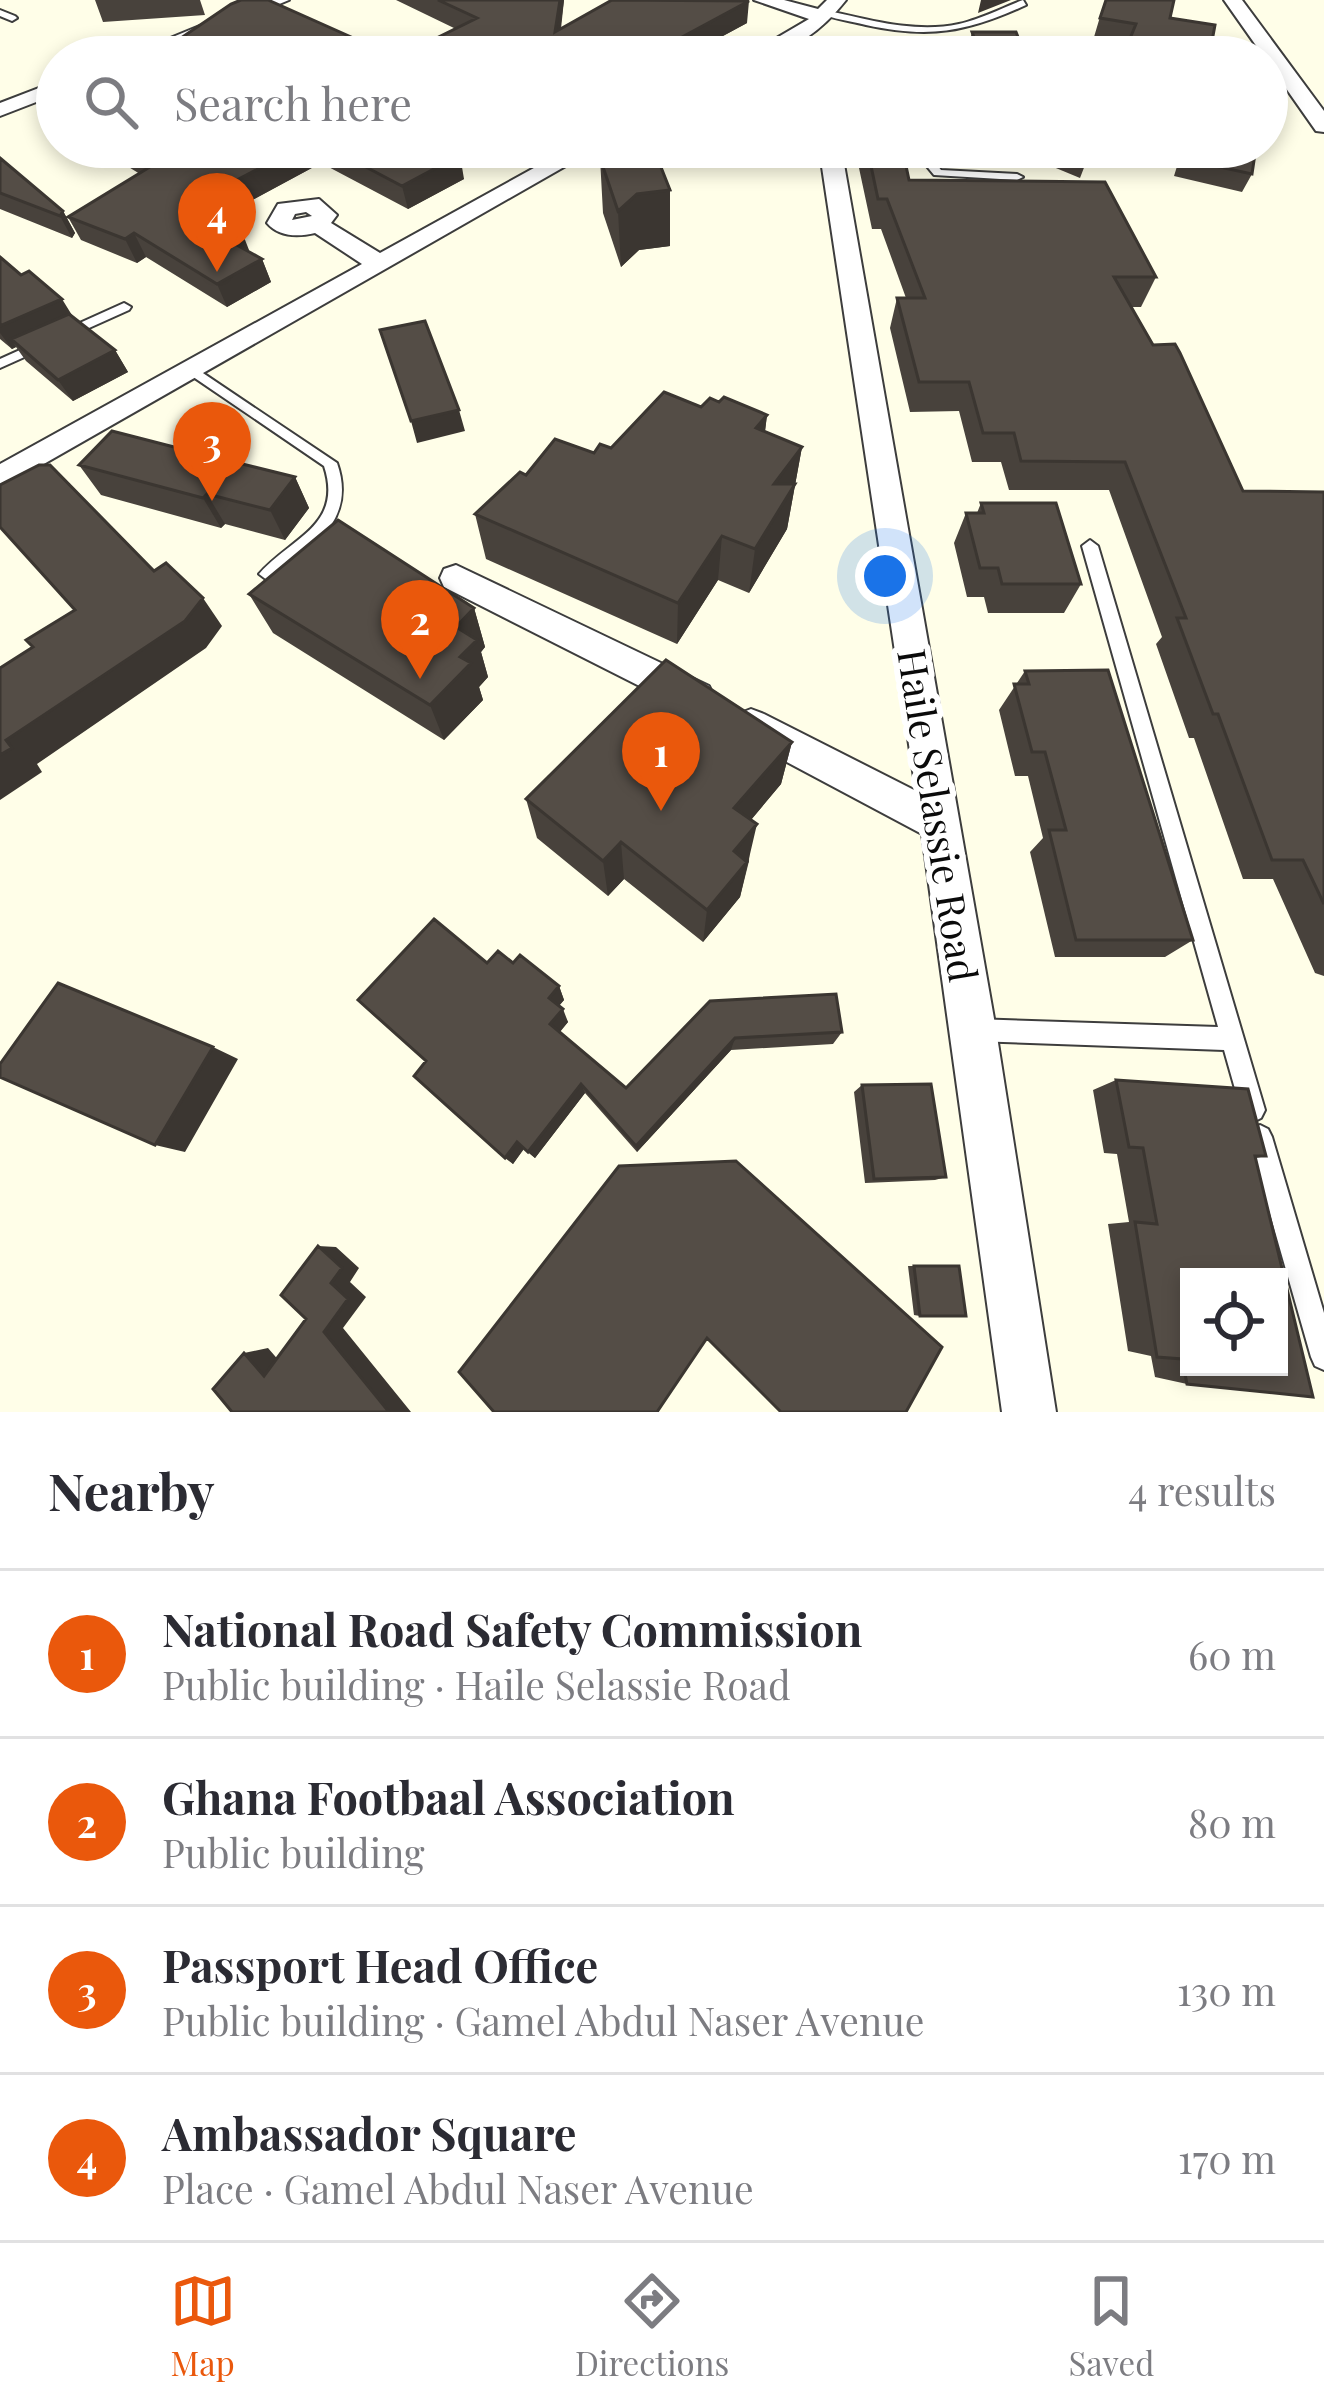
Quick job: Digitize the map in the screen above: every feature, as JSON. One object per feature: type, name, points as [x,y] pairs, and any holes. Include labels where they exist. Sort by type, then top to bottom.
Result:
[{"type":"street","points":[[188,36],[280,0]]},
{"type":"street","points":[[766,0],[823,14]]},
{"type":"street","points":[[1233,0],[1259,36]]},
{"type":"street","points":[[788,36],[823,14]]},
{"type":"street","points":[[1288,76],[1324,126]]},
{"type":"street","points":[[0,110],[36,95]]},
{"type":"street","points":[[0,478],[550,168]]},
{"type":"street","name":"Haile Selassie Road","points":[[833,168],[974,1030],[1030,1412]]},
{"type":"street","points":[[317,224],[379,263]]},
{"type":"street","points":[[456,578],[940,823]]},
{"type":"lane","points":[[823,14],[938,34],[988,20],[1023,3]]},
{"type":"lane","points":[[0,14],[12,18]]},
{"type":"lane","points":[[934,168],[938,173],[1017,177]]},
{"type":"lane","points":[[0,364],[124,307]]},
{"type":"lane","points":[[191,369],[330,463],[340,484],[337,505],[308,542],[267,574]]},
{"type":"lane","points":[[1090,546],[1324,1357]]},
{"type":"lane","points":[[974,1030],[1232,1039]]},
{"type":"building","points":[[268,0],[349,36],[184,36],[231,4]]},
{"type":"building","points":[[438,0],[560,0],[555,32],[612,0],[749,1],[684,36],[441,36],[477,18]]},
{"type":"building","points":[[1106,0],[1174,0],[1170,18],[1215,25],[1213,36],[1131,36],[1136,24],[1100,18]]},
{"type":"building","points":[[972,32],[1016,32],[1018,36],[974,36]]},
{"type":"building","points":[[0,158],[63,211],[60,216],[0,193]]},
{"type":"building","points":[[148,168],[260,168],[195,202],[240,227],[229,233],[242,240],[235,244],[262,259],[217,284],[134,233],[125,239],[68,217]]},
{"type":"building","points":[[368,168],[436,168],[402,186]]},
{"type":"building","points":[[603,168],[661,168],[670,190],[637,194],[618,211]]},
{"type":"building","points":[[871,168],[906,168],[909,180],[1105,182],[1156,277],[1114,277],[1153,345],[1175,344],[1243,491],[1324,492],[1324,904],[1303,860],[1272,860],[1177,618],[1186,618],[1125,462],[1021,461],[1014,433],[983,433],[969,382],[919,382],[897,298],[925,298],[887,199],[878,199]]},
{"type":"building","points":[[0,257],[21,275],[29,271],[62,299],[0,326]]},
{"type":"building","points":[[69,314],[115,350],[58,380],[11,339]]},
{"type":"building","points":[[425,321],[459,410],[411,421],[380,330]]},
{"type":"building","points":[[664,392],[701,407],[710,398],[719,402],[724,397],[767,415],[756,428],[802,447],[774,484],[795,484],[755,549],[722,536],[678,603],[475,514],[520,472],[526,475],[555,439],[594,453],[600,444],[611,448]]},
{"type":"building","points":[[112,431],[178,448],[187,438],[231,449],[222,459],[295,477],[270,510],[207,494],[203,498],[79,465]]},
{"type":"building","points":[[39,465],[50,465],[154,571],[166,563],[203,598],[185,621],[6,740],[12,748],[0,755],[0,668],[33,647],[26,640],[75,610],[0,527],[0,485]]},
{"type":"building","points":[[981,503],[1056,503],[1081,584],[1002,584],[998,568],[980,568],[966,513],[984,513]]},
{"type":"building","points":[[338,520],[474,608],[456,627],[477,640],[460,657],[471,663],[430,705],[249,594]]},
{"type":"building","points":[[666,660],[792,742],[734,808],[757,824],[734,851],[747,862],[707,910],[621,842],[603,861],[526,799]]},
{"type":"building","points":[[1108,670],[1193,940],[1076,940],[1049,830],[1066,830],[1045,752],[1032,752],[1014,684],[1029,684],[1025,671]]},
{"type":"building","points":[[434,919],[487,963],[498,951],[513,963],[520,955],[559,986],[549,998],[563,1009],[550,1024],[626,1088],[710,1001],[836,994],[842,1032],[735,1038],[636,1146],[581,1084],[528,1152],[517,1142],[505,1158],[414,1076],[426,1061],[358,1000]]},
{"type":"building","points":[[58,983],[213,1047],[155,1145],[0,1077],[0,1064]]},
{"type":"building","points":[[1116,1080],[1248,1089],[1266,1156],[1255,1156],[1282,1268],[1180,1268],[1180,1359],[1157,1357],[1135,1222],[1157,1224],[1143,1148],[1129,1147]]},
{"type":"building","points":[[931,1084],[946,1177],[874,1179],[862,1085]]},
{"type":"building","points":[[736,1161],[942,1347],[906,1412],[781,1412],[707,1338],[657,1412],[494,1412],[459,1372],[619,1166]]},
{"type":"building","points":[[318,1246],[342,1268],[331,1283],[348,1299],[324,1332],[389,1412],[232,1412],[213,1389],[244,1353],[264,1376],[306,1319],[281,1295]]},
{"type":"building","points":[[914,1266],[959,1266],[966,1316],[920,1316]]},
{"type":"building","points":[[1288,1293],[1313,1397],[1187,1384],[1185,1376],[1288,1376]]},
{"type":"place","name":"Ambassador Square","points":[[217,272]]},
{"type":"place","name":"Passport Head Office","points":[[212,501]]},
{"type":"place","name":"Ghana Footbaal Association","points":[[420,679]]},
{"type":"place","name":"National Road Safety Commission","points":[[661,811]]}]
